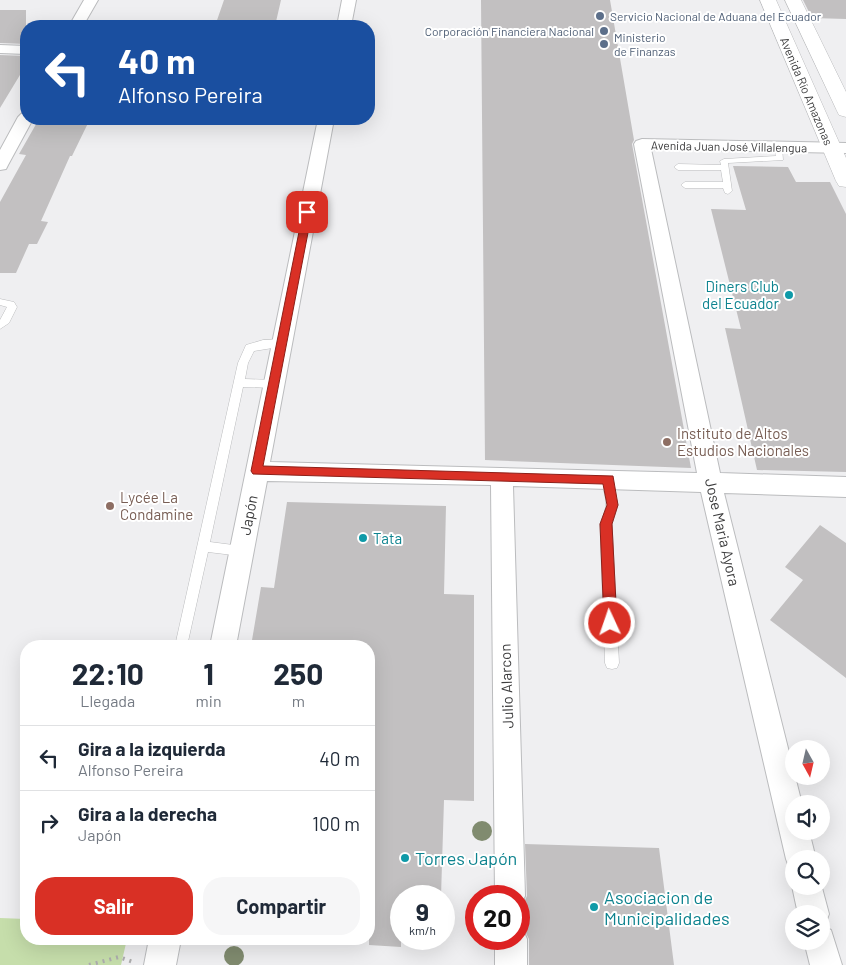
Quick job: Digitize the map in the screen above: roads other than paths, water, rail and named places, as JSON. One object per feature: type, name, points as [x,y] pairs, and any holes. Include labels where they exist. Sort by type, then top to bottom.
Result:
[{"type":"main road","name":"Avenida Río Amazonas","points":[[768,0],[839,148],[846,181]]},
{"type":"main road","name":"Avenida Río Amazonas","points":[[793,0],[846,111]]},
{"type":"street","points":[[79,20],[90,0]]},
{"type":"street","points":[[345,20],[349,0]]},
{"type":"street","points":[[0,49],[20,50]]},
{"type":"street","points":[[0,165],[22,125]]},
{"type":"street","name":"Japón","points":[[224,640],[325,125]]},
{"type":"street","name":"Avenida Juan José Villalengua","points":[[642,144],[839,148]]},
{"type":"street","name":"Jose Maria Ayora","points":[[642,144],[711,483],[785,795]]},
{"type":"street","points":[[257,471],[502,476],[846,487]]},
{"type":"street","name":"Julio Alarcon","points":[[502,476],[510,885]]},
{"type":"street","points":[[147,963],[160,945]]},
{"type":"street","points":[[511,950],[511,965]]},
{"type":"street","points":[[822,950],[826,965]]},
{"type":"lane","points":[[685,185],[728,188],[724,161],[780,158],[778,147]]},
{"type":"lane","points":[[678,167],[724,168]]},
{"type":"lane","points":[[0,302],[6,302],[12,307],[6,321],[0,325]]},
{"type":"lane","points":[[182,640],[243,363],[250,348],[263,344],[282,343]]},
{"type":"lane","points":[[239,383],[274,384]]},
{"type":"lane","points":[[609,480],[608,489],[612,505],[606,524],[612,663]]},
{"type":"lane","points":[[203,546],[241,551]]},
{"type":"place","name":"Servicio Nacional de Aduana del Ecuador","points":[[600,16]]},
{"type":"place","name":"Corporación Financiera Nacional","points":[[604,31]]},
{"type":"place","name":"Ministerio de Finanzas","points":[[604,44]]},
{"type":"place","name":"Diners Club del Ecuador","points":[[789,295]]},
{"type":"place","name":"Instituto de Altos Estudios Nacionales","points":[[667,442]]},
{"type":"place","name":"Lycée La Condamine","points":[[110,506]]},
{"type":"place","name":"Tata","points":[[363,538]]},
{"type":"place","name":"Torres Japón","points":[[405,858]]},
{"type":"place","name":"Asociacion de Municipalidades","points":[[594,907]]}]
